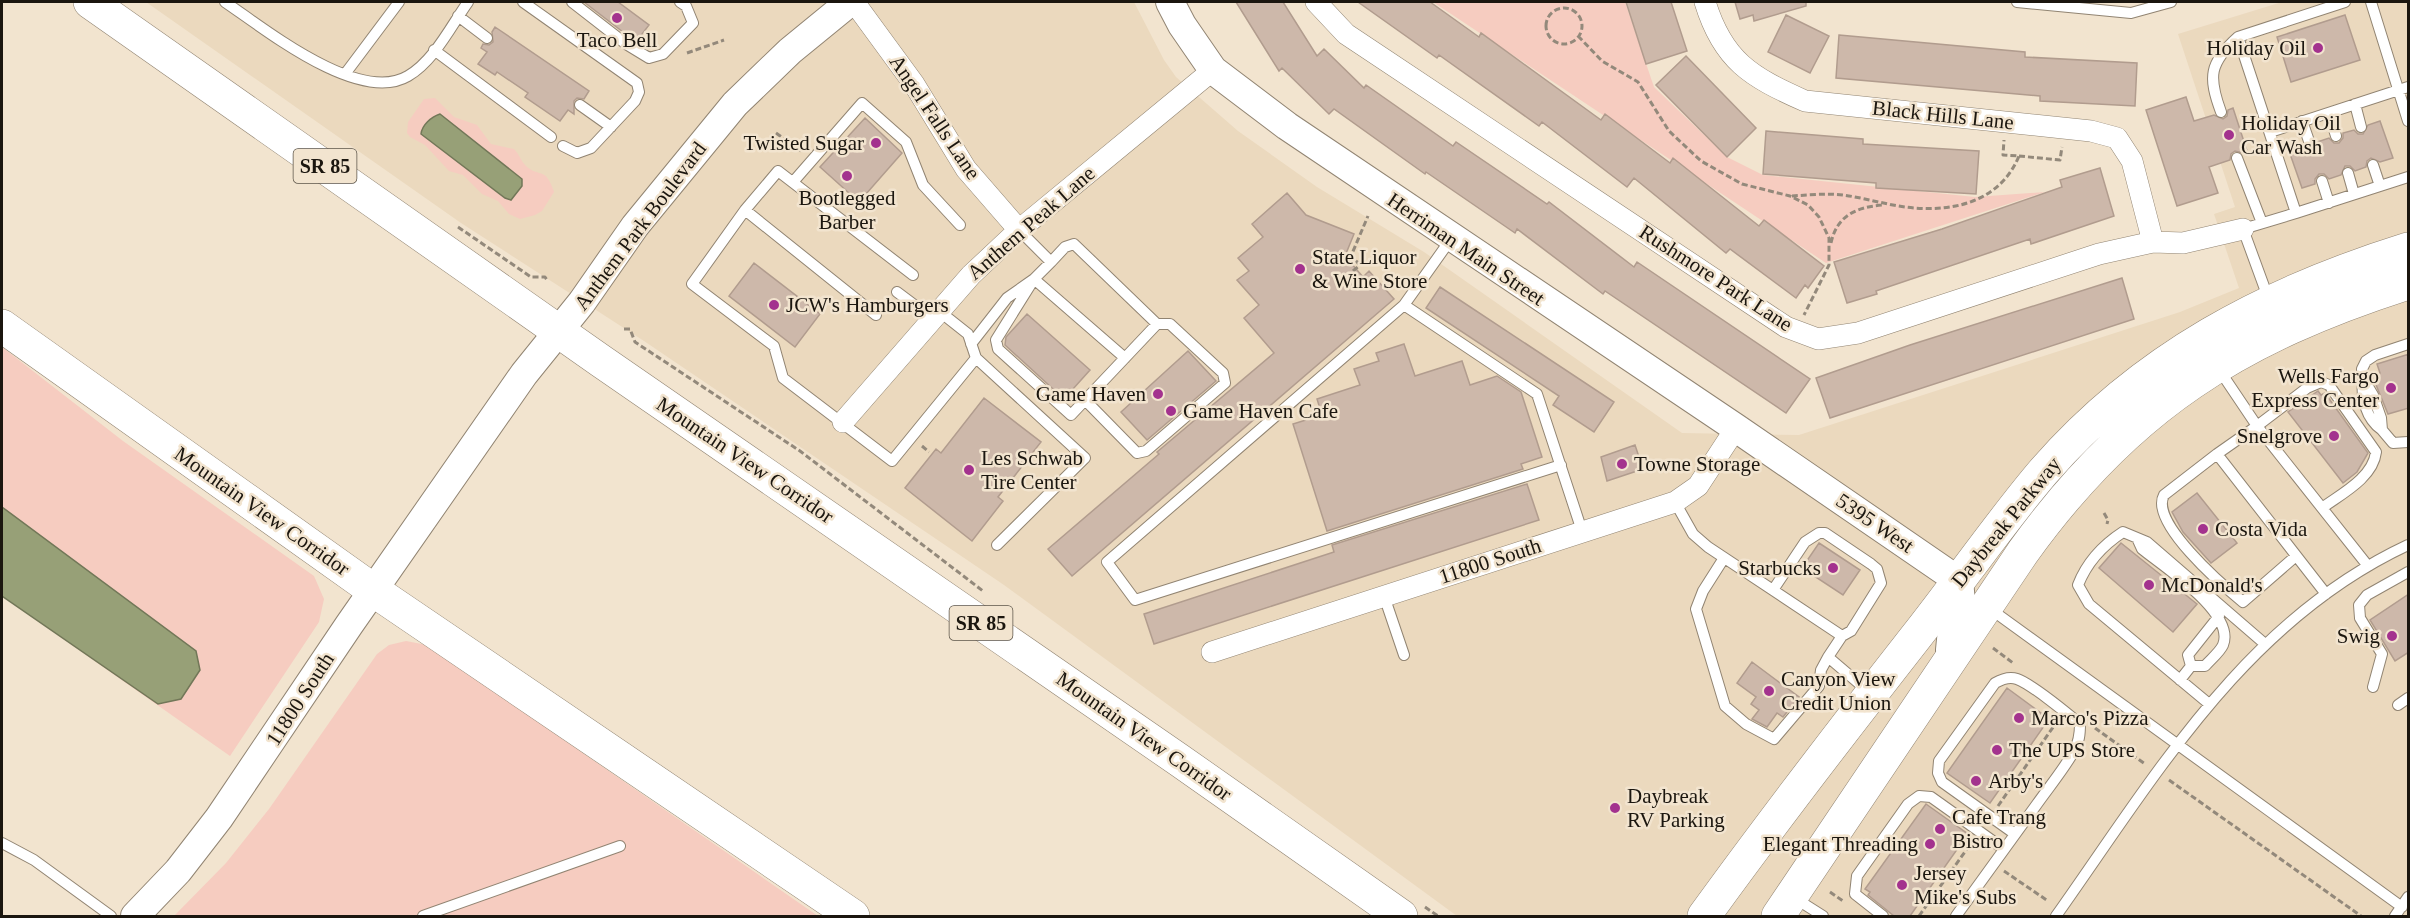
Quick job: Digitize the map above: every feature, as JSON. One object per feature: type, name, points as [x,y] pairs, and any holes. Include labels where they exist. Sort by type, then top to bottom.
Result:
[{"type":"main road","name":"Mountain View Corridor","points":[[90,2],[1401,916]]},
{"type":"main road","name":"Anthem Park Boulevard","points":[[457,474],[524,374],[560,331],[636,226],[735,104],[790,51],[852,2]]},
{"type":"main road","name":"Herriman Main Street","points":[[1170,2],[1182,25],[1213,70],[1287,126],[1451,239],[1791,466]]},
{"type":"main road","name":"Daybreak Parkway","points":[[1704,916],[1871,693],[2043,473],[2088,425],[2145,377],[2208,334],[2269,301],[2335,273],[2409,249]]},
{"type":"main road","name":"Daybreak Parkway","points":[[1785,906],[2049,516],[2074,485],[2122,437],[2152,412],[2216,366],[2298,323],[2409,283]]},
{"type":"main road","name":"Mountain View Corridor","points":[[2,326],[373,590],[853,916]]},
{"type":"main road","name":"5395 West","points":[[1791,466],[1959,581]]},
{"type":"main road","points":[[1986,606],[1982,588],[1985,577],[2007,541],[2041,496],[2043,473]]},
{"type":"main road","name":"11800 South","points":[[135,916],[178,871],[219,818],[373,590],[457,474]]},
{"type":"main road","points":[[1950,660],[1952,630],[1962,612],[1959,581]]},
{"type":"street","name":"Angel Falls Lane","points":[[852,2],[908,75],[966,169],[1019,230]]},
{"type":"street","name":"Rushmore Park Lane","points":[[1317,2],[1346,34],[1777,320],[1818,339],[1858,333],[2099,254],[2153,242],[2182,243],[2253,226]]},
{"type":"street","name":"Black Hills Lane","points":[[1705,2],[1712,25],[1731,57],[1764,83],[1805,101],[2091,131],[2117,138],[2132,161],[2153,242]]},
{"type":"street","name":"Anthem Peak Lane","points":[[843,422],[971,275],[1019,230],[1213,70]]},
{"type":"street","name":"11800 South","points":[[1212,652],[1675,502],[1698,486],[1736,428]]},
{"type":"lane","points":[[225,2],[297,50],[345,74],[374,82],[394,83],[410,75],[434,50],[468,2]]},
{"type":"lane","points":[[345,74],[399,2]]},
{"type":"lane","points":[[523,2],[637,83],[639,92],[635,101],[584,152],[570,151],[563,146]]},
{"type":"lane","points":[[572,2],[626,44],[649,58],[663,54],[693,23],[683,4]]},
{"type":"lane","points":[[2017,2],[2131,13],[2171,2]]},
{"type":"lane","points":[[2222,112],[2211,80],[2221,56],[2238,37],[2345,2]]},
{"type":"lane","points":[[2371,2],[2404,88],[2409,121]]},
{"type":"lane","points":[[458,16],[488,38]]},
{"type":"lane","points":[[2238,37],[2296,213]]},
{"type":"lane","points":[[434,50],[552,137]]},
{"type":"lane","points":[[2270,132],[2404,88]]},
{"type":"lane","points":[[793,182],[862,103],[906,142],[923,185],[960,225]]},
{"type":"lane","points":[[2355,104],[2361,127]]},
{"type":"lane","points":[[580,105],[610,127]]},
{"type":"lane","points":[[2329,113],[2336,135]]},
{"type":"lane","points":[[2302,121],[2310,144]]},
{"type":"lane","points":[[2237,158],[2269,301]]},
{"type":"lane","points":[[2373,165],[2380,186]]},
{"type":"lane","points":[[913,275],[778,171],[746,210],[692,284],[774,346],[783,378],[892,461],[976,358]]},
{"type":"lane","points":[[2348,173],[2354,194]]},
{"type":"lane","points":[[2253,226],[2409,177]]},
{"type":"lane","points":[[2322,182],[2329,203]]},
{"type":"lane","points":[[746,210],[876,315]]},
{"type":"lane","points":[[1019,230],[1051,262]]},
{"type":"lane","points":[[1451,239],[1404,305],[1107,562],[1135,600],[1561,465]]},
{"type":"lane","points":[[971,344],[1007,298],[1034,279],[1065,247],[1074,244],[1157,324],[1170,324],[1224,373],[1225,383],[1146,451],[1137,453],[1085,400]]},
{"type":"lane","points":[[1034,279],[1125,358]]},
{"type":"lane","points":[[1034,279],[996,340],[998,348],[1071,415],[1157,324]]},
{"type":"lane","points":[[897,292],[968,334],[976,358],[1085,458],[997,545]]},
{"type":"lane","points":[[1404,305],[1537,394],[1582,531]]},
{"type":"lane","points":[[2409,344],[2366,361],[2362,369],[2363,378],[2373,394],[2382,430],[2393,443],[2409,442]]},
{"type":"lane","points":[[2216,366],[2257,426],[2367,566]]},
{"type":"lane","points":[[2296,556],[2243,602],[2207,573],[2161,511],[2160,504],[2164,495],[2217,454],[2307,388],[2321,382],[2329,385],[2376,452],[2375,462],[2369,472],[2322,508]]},
{"type":"lane","points":[[2217,454],[2326,594]]},
{"type":"lane","points":[[1675,502],[1693,534],[1724,558],[1842,636]]},
{"type":"lane","points":[[2208,703],[2089,604],[2083,595],[2078,585],[2085,567],[2109,541],[2122,532],[2147,542],[2265,644]]},
{"type":"lane","points":[[1724,558],[1703,591],[1696,609],[1725,706],[1746,724],[1774,739],[1819,686],[1821,670],[1828,657],[1842,636],[1851,631],[1881,583],[1877,569],[1871,564],[1825,533],[1819,533],[1805,542],[1773,590]]},
{"type":"lane","points":[[2137,538],[2142,549],[2202,598],[2219,616],[2226,632],[2223,646],[2205,666],[2191,666]]},
{"type":"lane","points":[[2056,916],[2208,703],[2286,624],[2367,566],[2409,545]]},
{"type":"lane","points":[[2373,687],[2382,654],[2360,618],[2359,605],[2367,595],[2409,572]]},
{"type":"lane","points":[[1384,596],[1404,656]]},
{"type":"lane","points":[[1986,606],[2177,747],[2405,902],[2395,916]]},
{"type":"lane","points":[[2191,666],[2188,655],[2219,616]]},
{"type":"lane","points":[[1828,657],[1871,693]]},
{"type":"lane","points":[[2180,680],[2191,666]]},
{"type":"lane","points":[[1956,916],[2015,834],[2074,751],[2080,737],[2080,724],[2072,717],[2018,679],[2005,677],[1995,683],[1939,761],[1938,773],[1942,782],[2015,834]]},
{"type":"lane","points":[[2398,705],[2409,698]]},
{"type":"lane","points":[[1883,916],[1855,894],[1857,876],[1908,804],[1919,796],[1931,797],[2004,849]]},
{"type":"lane","points":[[2,843],[34,860],[111,916]]},
{"type":"lane","points":[[425,916],[620,846]]},
{"type":"lane","points":[[1785,906],[1823,916]]},
{"type":"path","points":[[1564,8],[1566,2]]},
{"type":"path","points":[[1564,8],[1580,17],[1581,29],[1578,36],[1563,43],[1549,36],[1547,20],[1554,11],[1564,8]]},
{"type":"path","points":[[1578,36],[1602,61],[1638,82],[1670,131],[1701,161],[1742,184],[1790,196],[1808,205],[1819,217],[1831,246]]},
{"type":"path","points":[[687,53],[724,40]]},
{"type":"path","points":[[2006,122],[2003,155],[2060,160],[2063,128]]},
{"type":"path","points":[[776,134],[807,154]]},
{"type":"path","points":[[1790,196],[1843,195],[1888,204],[1934,208],[1981,199],[2001,186],[2019,156]]},
{"type":"path","points":[[1796,330],[1827,273],[1833,232],[1848,214],[1866,207],[1888,204]]},
{"type":"path","points":[[1353,271],[1360,265],[1351,256],[1368,216]]},
{"type":"path","points":[[624,329],[630,329]]},
{"type":"path","points":[[1993,812],[2060,717]]},
{"type":"path","points":[[2167,779],[2361,916]]},
{"type":"path","points":[[1919,916],[1975,837]]},
{"type":"path","points":[[2003,870],[2048,901]]},
{"type":"shaded area","points":[[146,2],[1134,2],[1164,60],[1176,77],[1238,131],[1317,187],[1424,252],[1682,433],[1799,435],[2180,312],[2239,288],[2214,214],[2235,207],[2178,34],[2282,2],[2408,2],[2408,916],[1457,916],[1004,585],[644,341],[461,223]]},
{"type":"shaded area","points":[[1433,2],[1625,2],[1654,87],[1727,157],[1763,175],[1975,197],[2045,192],[1826,263]]},
{"type":"shaded area","points":[[435,98],[454,117],[477,125],[491,144],[514,149],[526,166],[548,179],[554,192],[542,211],[520,219],[509,214],[498,201],[482,194],[463,175],[449,171],[425,145],[410,137],[407,133],[408,122],[424,99]]},
{"type":"shaded area","points":[[440,114],[522,179],[522,186],[511,200],[505,198],[421,134],[428,122]]},
{"type":"shaded area","points":[[2,347],[123,441],[314,576],[324,599],[319,622],[230,756],[2,596]]},
{"type":"shaded area","points":[[2,507],[196,651],[200,670],[181,699],[158,704],[2,596]]},
{"type":"shaded area","points":[[406,641],[427,645],[818,916],[174,916],[226,863],[269,809],[377,654],[389,645]]},
{"type":"building","points":[[584,2],[618,2],[649,25],[636,42]]},
{"type":"building","points":[[1236,2],[1283,2],[1317,56],[1324,49],[1364,88],[1366,85],[1453,146],[1456,142],[1547,204],[1549,202],[1634,267],[1637,262],[1810,379],[1786,413],[1605,291],[1603,294],[1517,229],[1515,233],[1426,172],[1425,174],[1334,109],[1329,114],[1282,68],[1279,71]]},
{"type":"building","points":[[1358,2],[1430,2],[1479,37],[1481,33],[1601,120],[1605,114],[1670,163],[1673,158],[1759,226],[1764,220],[1824,266],[1808,288],[1805,285],[1796,298],[1730,249],[1726,253],[1634,178],[1627,187],[1542,122],[1539,126],[1439,55],[1437,58]]},
{"type":"building","points":[[1626,2],[1671,2],[1687,51],[1646,64]]},
{"type":"building","points":[[1735,2],[1806,2],[1806,6],[1754,21],[1753,15],[1740,19]]},
{"type":"building","points":[[1786,15],[1829,36],[1810,73],[1768,52]]},
{"type":"building","name":"Holiday Oil","points":[[2345,15],[2360,60],[2291,82],[2277,37]]},
{"type":"building","points":[[495,27],[589,91],[584,99],[577,98],[574,101],[574,114],[568,110],[560,121],[525,97],[528,93],[497,72],[495,75],[478,64],[487,52],[481,48],[483,44],[489,45],[493,42],[492,32]]},
{"type":"building","points":[[1839,35],[2025,52],[2025,57],[2137,63],[2135,106],[2040,101],[2040,96],[1836,78]]},
{"type":"building","points":[[1686,56],[1756,128],[1727,157],[1656,85]]},
{"type":"building","points":[[2186,97],[2194,121],[2214,115],[2223,119],[2227,116],[2228,110],[2233,108],[2248,154],[2235,151],[2231,154],[2230,160],[2209,167],[2218,193],[2177,206],[2146,110]]},
{"type":"building","points":[[865,118],[902,153],[859,202],[820,167]]},
{"type":"building","points":[[2380,121],[2393,158],[2380,162],[2371,158],[2367,161],[2366,167],[2355,171],[2350,166],[2345,166],[2341,175],[2329,179],[2324,174],[2319,174],[2315,179],[2315,184],[2302,188],[2289,151],[2303,147],[2312,151],[2316,148],[2317,142],[2329,138],[2334,143],[2339,143],[2343,138],[2343,133],[2354,130],[2358,134],[2363,134],[2368,125]]},
{"type":"building","points":[[1766,131],[1863,139],[1863,144],[1979,151],[1976,194],[1876,188],[1876,183],[1763,174]]},
{"type":"building","points":[[2100,168],[2114,216],[2031,244],[2030,239],[1847,303],[1834,262],[1942,229],[2062,187],[2060,180]]},
{"type":"building","points":[[1287,193],[1306,215],[1354,234],[1345,256],[1363,277],[1369,271],[1394,299],[1072,576],[1048,549],[1159,454],[1157,452],[1274,353],[1244,318],[1259,305],[1237,280],[1249,271],[1238,258],[1263,237],[1252,224]]},
{"type":"building","name":"JCW's Hamburgers","points":[[754,263],[820,314],[795,347],[729,296]]},
{"type":"building","points":[[2122,278],[2134,319],[1830,418],[1816,378],[1910,345]]},
{"type":"building","points":[[1440,287],[1614,402],[1594,432],[1553,405],[1559,396],[1426,308]]},
{"type":"building","points":[[1027,314],[1090,370],[1064,399],[1005,345],[1006,337]]},
{"type":"building","points":[[1404,344],[1415,376],[1462,361],[1470,385],[1497,376],[1521,392],[1542,457],[1521,464],[1523,469],[1327,531],[1293,424],[1322,415],[1317,399],[1360,385],[1354,369],[1379,361],[1376,353]]},
{"type":"building","points":[[1188,351],[1216,381],[1147,440],[1121,412]]},
{"type":"building","points":[[2409,354],[2409,408],[2388,414],[2372,375],[2380,373],[2377,364]]},
{"type":"building","points":[[2318,391],[2321,395],[2325,393],[2368,453],[2357,472],[2343,483],[2288,412]]},
{"type":"building","name":"Les Schwab Tire Center","points":[[984,398],[1041,442],[998,497],[1003,501],[972,541],[905,488],[936,449],[941,453]]},
{"type":"building","points":[[1635,445],[1643,469],[1607,481],[1601,457]]},
{"type":"building","points":[[1527,484],[1539,520],[1154,644],[1144,614],[1334,552],[1332,545]]},
{"type":"building","name":"Costa Vida","points":[[2197,493],[2237,543],[2211,563],[2183,532],[2172,512]]},
{"type":"building","points":[[1819,543],[1860,570],[1843,595],[1802,568]]},
{"type":"building","name":"McDonald's","points":[[2121,543],[2197,604],[2173,632],[2099,568]]},
{"type":"building","points":[[2409,594],[2409,652],[2395,661],[2370,620]]},
{"type":"building","points":[[1752,662],[1799,697],[1783,717],[1777,713],[1767,727],[1752,719],[1759,710],[1751,704],[1756,697],[1737,683]]},
{"type":"building","points":[[2007,688],[2049,719],[1990,803],[1947,773]]},
{"type":"building","points":[[1926,804],[1968,834],[1910,916],[1894,916],[1868,895],[1870,892],[1865,889]]},
{"type":"place","name":"Taco Bell","points":[[617,18]]},
{"type":"place","name":"Holiday Oil","points":[[2318,48]]},
{"type":"place","name":"Holiday Oil Car Wash","points":[[2229,135]]},
{"type":"place","name":"Twisted Sugar","points":[[876,143]]},
{"type":"place","name":"Bootlegged Barber","points":[[847,176]]},
{"type":"place","name":"State Liquor & Wine Store","points":[[1300,269]]},
{"type":"place","name":"JCW's Hamburgers","points":[[774,305]]},
{"type":"place","name":"Wells Fargo Express Center","points":[[2391,388]]},
{"type":"place","name":"Game Haven","points":[[1158,394]]},
{"type":"place","name":"Game Haven Cafe","points":[[1171,411]]},
{"type":"place","name":"Snelgrove","points":[[2334,436]]},
{"type":"place","name":"Towne Storage","points":[[1622,464]]},
{"type":"place","name":"Les Schwab Tire Center","points":[[969,470]]},
{"type":"place","name":"Costa Vida","points":[[2203,529]]},
{"type":"place","name":"Starbucks","points":[[1833,568]]},
{"type":"place","name":"McDonald's","points":[[2149,585]]},
{"type":"place","name":"Swig","points":[[2392,636]]},
{"type":"place","name":"Canyon View Credit Union","points":[[1769,691]]},
{"type":"place","name":"Marco's Pizza","points":[[2019,718]]},
{"type":"place","name":"The UPS Store","points":[[1997,750]]},
{"type":"place","name":"Arby's","points":[[1976,781]]},
{"type":"place","name":"Daybreak RV Parking","points":[[1615,808]]},
{"type":"place","name":"Cafe Trang Bistro","points":[[1940,829]]},
{"type":"place","name":"Elegant Threading","points":[[1930,844]]},
{"type":"place","name":"Jersey Mike's Subs","points":[[1902,885]]}]
